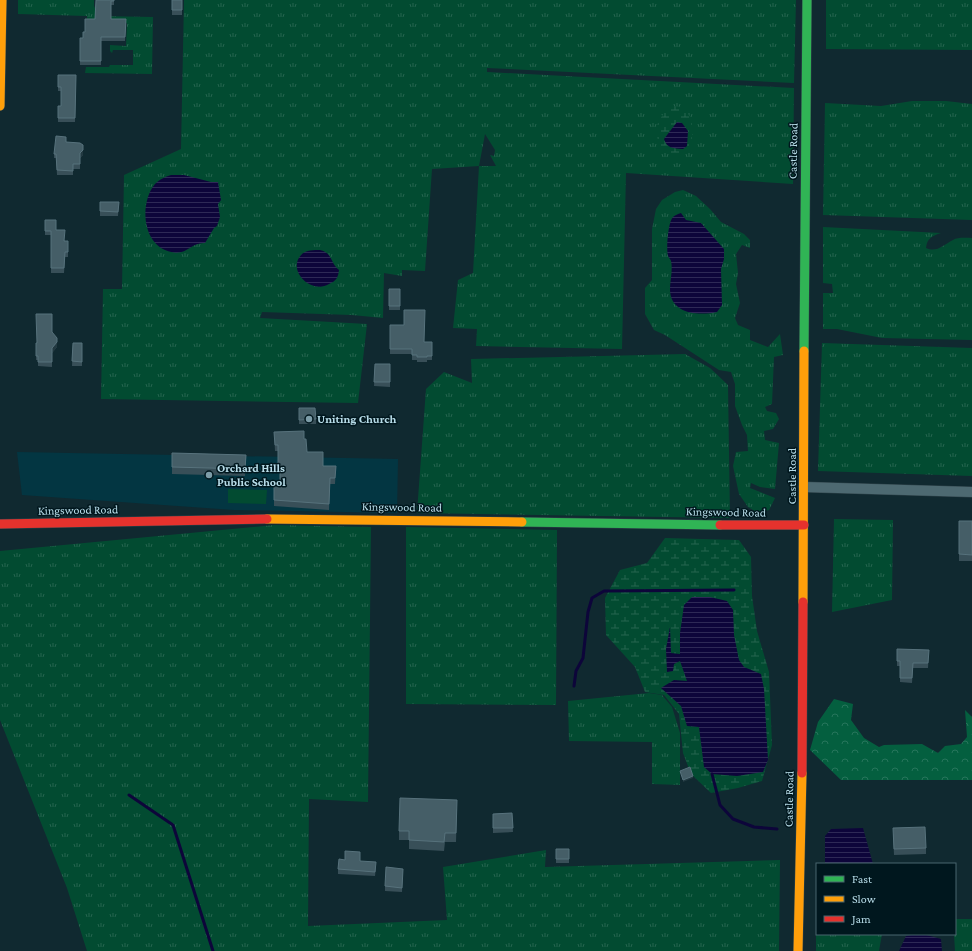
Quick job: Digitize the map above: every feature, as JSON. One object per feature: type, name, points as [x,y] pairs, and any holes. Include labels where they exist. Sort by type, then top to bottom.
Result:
[{"type":"street","points":[[0,106],[2,0]]},
{"type":"street","name":"Castle Road","points":[[798,951],[802,758],[804,259],[807,0]]},
{"type":"street","points":[[804,487],[972,492]]},
{"type":"street","name":"Kingswood Road","points":[[0,524],[273,519],[752,526],[804,525]]},
{"type":"shaded area","points":[[677,122],[682,123],[688,131],[687,146],[683,149],[674,148],[667,145],[664,139]]},
{"type":"shaded area","points":[[171,175],[184,175],[211,182],[218,182],[221,200],[218,204],[220,217],[217,226],[214,228],[205,243],[200,243],[178,253],[165,250],[157,245],[148,229],[146,220],[147,200],[150,192],[157,182]]},
{"type":"shaded area","points":[[681,213],[686,220],[701,223],[724,249],[724,259],[721,269],[722,305],[717,312],[702,314],[686,311],[675,304],[671,297],[670,289],[672,264],[667,253],[667,242],[671,220],[673,217]]},
{"type":"shaded area","points":[[310,250],[320,250],[327,253],[339,270],[335,280],[329,284],[315,286],[302,279],[297,267],[298,260],[302,254]]},
{"type":"shaded area","name":"Orchard Hills Public School","points":[[17,452],[398,459],[397,513],[234,510],[22,495]]},
{"type":"shaded area","points":[[692,597],[710,597],[727,601],[733,610],[734,635],[739,660],[744,667],[761,674],[764,689],[768,760],[763,772],[737,776],[712,774],[704,767],[699,727],[687,726],[681,706],[661,688],[674,680],[687,681],[680,661],[674,664],[673,671],[667,672],[666,649],[670,627],[671,653],[680,654],[680,633],[684,605]]},
{"type":"shaded area","points":[[863,828],[873,863],[825,863],[825,836],[831,829]]},
{"type":"shaded area","points":[[927,935],[941,939],[942,951],[899,951],[906,936]]},
{"type":"green space","points":[[18,0],[94,0],[95,8],[100,9],[99,16],[153,17],[152,74],[85,73],[86,67],[133,65],[133,50],[113,50],[112,53],[110,51],[110,45],[126,46],[127,23],[87,22],[87,16],[18,14]]},
{"type":"green space","points":[[184,0],[796,0],[794,83],[487,68],[487,72],[794,88],[793,184],[626,173],[622,349],[476,346],[477,329],[453,328],[458,280],[473,273],[479,166],[432,169],[425,271],[402,270],[402,276],[384,273],[383,318],[352,315],[262,312],[260,318],[367,324],[358,403],[101,399],[103,289],[122,289],[124,175],[181,149]],"holes":[[[485,134],[495,150],[494,156],[490,155],[496,166],[479,166]]]},
{"type":"green space","points":[[826,0],[972,0],[972,50],[826,49]]},
{"type":"green space","points":[[912,101],[946,101],[972,104],[972,220],[823,215],[825,103],[881,106]]},
{"type":"green space","points":[[670,106],[682,107],[692,119],[692,143],[690,152],[676,154],[663,152],[656,132],[658,122]]},
{"type":"green space","points":[[683,190],[696,196],[721,222],[744,234],[750,240],[750,248],[742,245],[736,254],[738,273],[736,284],[740,303],[735,318],[738,325],[750,330],[750,340],[768,347],[780,334],[783,355],[774,357],[772,404],[765,407],[767,411],[776,413],[779,419],[773,429],[764,431],[765,440],[779,443],[775,489],[760,487],[751,483],[750,488],[775,498],[769,510],[758,513],[748,507],[739,494],[733,466],[736,452],[748,451],[747,435],[735,406],[735,384],[731,372],[719,370],[665,335],[654,330],[645,314],[645,288],[652,280],[652,229],[656,209],[662,200],[675,192]]},
{"type":"green space","points":[[823,227],[941,233],[933,236],[928,242],[926,248],[933,250],[940,248],[955,239],[972,238],[972,340],[882,338],[837,329],[823,329],[823,293],[833,293],[832,284],[823,283]]},
{"type":"green space","points":[[822,343],[972,348],[972,476],[818,471]]},
{"type":"green space","points":[[685,354],[710,368],[728,385],[730,518],[417,513],[426,389],[444,372],[472,383],[471,359]]},
{"type":"green space","points":[[228,489],[267,490],[266,504],[228,503]]},
{"type":"green space","points":[[834,519],[893,520],[892,600],[832,612]]},
{"type":"green space","points":[[274,525],[371,527],[368,802],[309,799],[308,926],[447,920],[443,867],[546,850],[545,867],[780,860],[779,951],[87,951],[67,888],[0,720],[0,551]]},
{"type":"green space","points":[[406,527],[557,530],[556,705],[406,704]]},
{"type":"green space","points":[[665,538],[739,540],[751,557],[752,596],[757,631],[769,672],[772,745],[762,781],[738,788],[711,793],[691,774],[683,753],[679,714],[664,695],[645,692],[635,667],[606,635],[605,598],[620,570],[647,563]]},
{"type":"green space","points":[[649,693],[662,695],[672,707],[680,733],[680,785],[652,784],[652,742],[569,741],[568,701]]},
{"type":"green space","points":[[834,699],[853,704],[851,720],[864,738],[879,747],[884,745],[922,744],[938,753],[945,746],[961,744],[967,737],[965,710],[972,717],[972,780],[841,780],[810,750],[818,722]]},
{"type":"green space","points":[[956,919],[972,919],[972,951],[955,951],[954,935],[956,935]]},
{"type":"green space","points":[[816,935],[882,935],[879,951],[816,951]]},
{"type":"building","points":[[96,0],[114,0],[111,1],[111,19],[126,19],[125,37],[101,37],[101,61],[80,61],[80,38],[83,38],[83,32],[85,32],[85,19],[95,19]]},
{"type":"building","points":[[172,0],[182,0],[182,10],[172,10]]},
{"type":"building","points":[[58,75],[76,75],[75,118],[58,118],[58,106],[61,106],[61,87],[58,87]]},
{"type":"building","points":[[56,136],[66,137],[66,142],[80,143],[83,145],[83,150],[80,153],[80,164],[73,164],[73,171],[57,170],[56,154],[54,154]]},
{"type":"building","points":[[100,202],[119,202],[118,212],[100,211]]},
{"type":"building","points":[[45,220],[56,220],[56,230],[65,230],[64,241],[68,241],[68,252],[65,252],[64,268],[51,268],[51,231],[45,231]]},
{"type":"building","points":[[389,289],[400,289],[400,306],[389,306]]},
{"type":"building","points":[[404,310],[425,310],[424,342],[432,342],[432,356],[417,357],[417,355],[412,355],[412,349],[390,349],[390,325],[404,325]]},
{"type":"building","points":[[36,314],[52,314],[52,332],[57,338],[57,342],[52,348],[52,362],[38,362],[38,356],[36,356]]},
{"type":"building","points":[[73,343],[82,343],[82,362],[72,361]]},
{"type":"building","points":[[375,364],[390,364],[390,382],[374,382]]},
{"type":"building","points":[[299,408],[315,408],[316,419],[299,420]]},
{"type":"building","points":[[304,431],[307,452],[323,452],[323,466],[336,466],[335,478],[330,478],[329,504],[274,500],[274,483],[280,484],[280,464],[278,464],[278,445],[275,445],[274,432]]},
{"type":"building","points":[[172,453],[246,455],[245,469],[172,467]]},
{"type":"building","points":[[959,521],[972,521],[972,555],[959,554]]},
{"type":"building","points":[[897,649],[929,650],[928,663],[913,663],[912,678],[900,678],[900,661],[897,661]]},
{"type":"building","points":[[690,767],[693,776],[683,780],[680,771]]},
{"type":"building","points":[[400,798],[457,800],[456,833],[445,833],[444,842],[409,840],[409,831],[399,831]]},
{"type":"building","points":[[512,813],[513,828],[493,828],[493,814]]},
{"type":"building","points":[[925,827],[926,848],[894,849],[893,828]]},
{"type":"building","points":[[556,849],[569,849],[569,859],[556,859]]},
{"type":"building","points":[[345,851],[360,852],[360,861],[376,862],[375,872],[338,869],[339,859],[345,860]]},
{"type":"building","points":[[386,867],[403,869],[402,888],[385,886]]},
{"type":"waterway","points":[[574,686],[576,671],[583,658],[588,612],[592,598],[604,591],[734,590]]},
{"type":"waterway","points":[[712,774],[720,805],[733,819],[754,827],[777,829]]},
{"type":"waterway","points":[[129,795],[173,825],[213,951]]},
{"type":"traffic: fast","points":[[804,351],[807,0]]},
{"type":"traffic: fast","points":[[522,522],[720,525]]},
{"type":"traffic: slow","points":[[0,106],[2,0]]},
{"type":"traffic: slow","points":[[803,602],[804,351]]},
{"type":"traffic: slow","points":[[267,519],[522,522]]},
{"type":"traffic: slow","points":[[798,951],[802,773]]},
{"type":"traffic: jam","points":[[0,524],[267,519]]},
{"type":"traffic: jam","points":[[720,525],[804,525]]},
{"type":"traffic: jam","points":[[802,773],[803,602]]},
{"type":"place","name":"Uniting Church","points":[[309,419]]},
{"type":"place","name":"Orchard Hills Public School","points":[[209,475]]}]
